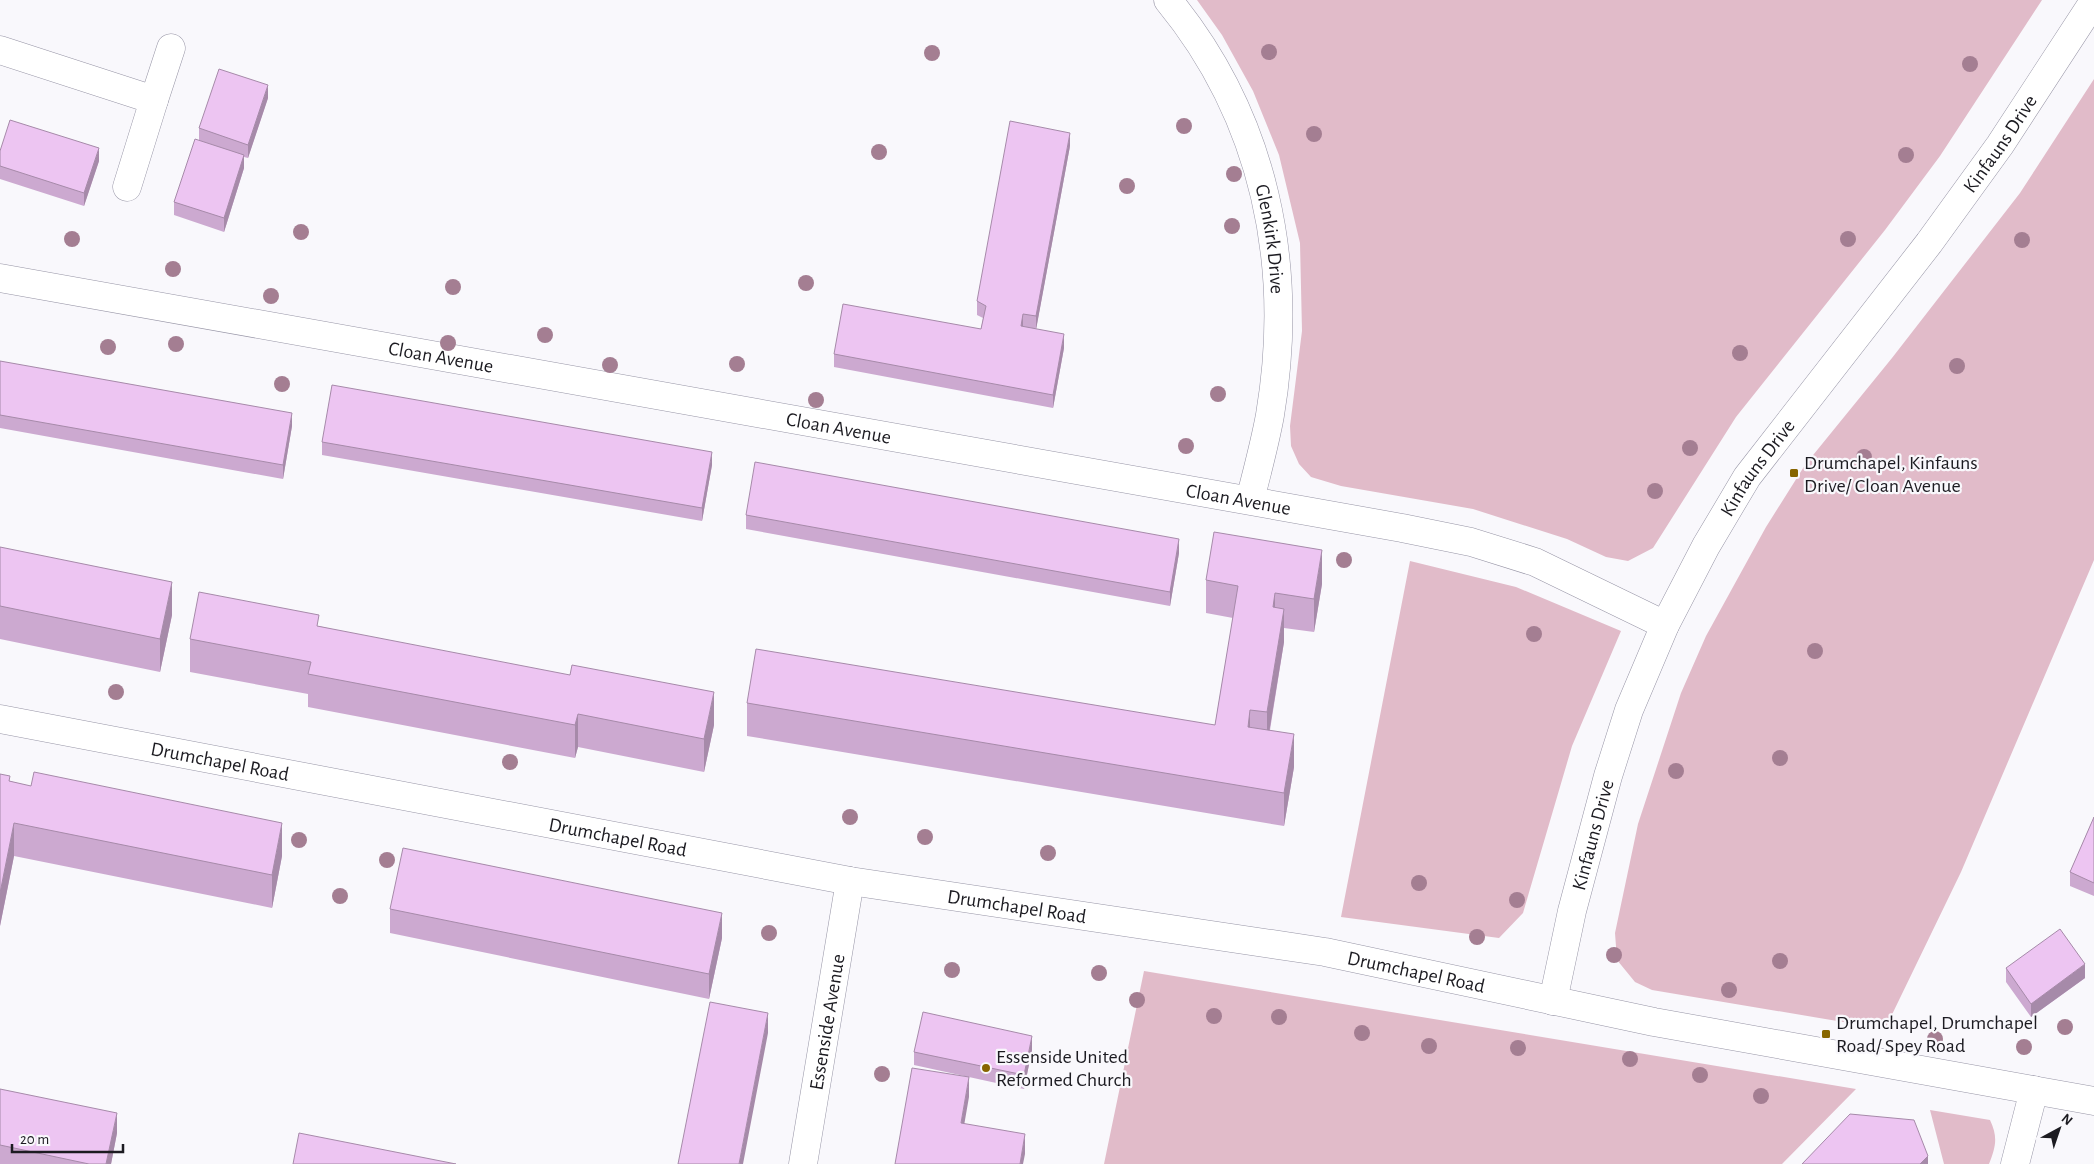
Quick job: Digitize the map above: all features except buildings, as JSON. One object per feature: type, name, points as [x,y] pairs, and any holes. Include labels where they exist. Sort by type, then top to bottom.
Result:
[{"type":"street","name":"Glenkirk Drive","points":[[1168,0],[1189,24],[1217,68],[1239,114],[1258,167],[1272,225],[1278,299],[1277,350],[1270,415],[1250,500]]},
{"type":"street","name":"Kinfauns Drive","points":[[1553,1000],[1572,911],[1608,776],[1630,710],[1665,625],[1706,546],[1747,478],[1929,243],[2000,145],[2094,1]]},
{"type":"street","points":[[127,187],[171,48]]},
{"type":"street","points":[[0,50],[154,100]]},
{"type":"street","name":"Cloan Avenue","points":[[0,278],[1402,528],[1480,545],[1535,562],[1665,625]]},
{"type":"street","name":"Drumchapel Road","points":[[0,719],[850,881],[1326,952],[1654,1022],[2094,1102]]},
{"type":"street","name":"Essenside Avenue","points":[[804,1164],[850,881]]},
{"type":"street","points":[[2015,1164],[2020,1151],[2034,1090]]},
{"type":"shaded area","points":[[1197,0],[2042,0],[1940,156],[1885,230],[1736,417],[1653,548],[1628,561],[1606,557],[1567,539],[1473,509],[1341,486],[1311,477],[1299,464],[1291,446],[1290,426],[1302,331],[1300,243],[1279,155],[1253,91],[1222,35]]},
{"type":"shaded area","points":[[2094,79],[2094,560],[1961,872],[1885,1029],[1652,990],[1635,982],[1617,960],[1615,933],[1638,824],[1681,693],[1706,636],[1766,527],[1805,465],[1892,358],[2020,193]]},
{"type":"shaded area","points":[[1410,561],[1516,587],[1621,631],[1572,746],[1523,913],[1499,938],[1341,917]]},
{"type":"shaded area","points":[[1144,971],[1856,1089],[1782,1164],[1104,1164]]},
{"type":"shaded area","points":[[1930,1110],[1990,1120],[1995,1142],[1989,1164],[1944,1164]]},
{"type":"place","name":"Drumchapel, Kinfauns Drive/ Cloan Avenue","points":[[1794,473]]},
{"type":"place","name":"Drumchapel, Drumchapel Road/ Spey Road","points":[[1826,1034]]},
{"type":"place","name":"Essenside United Reformed Church","points":[[986,1068]]}]
